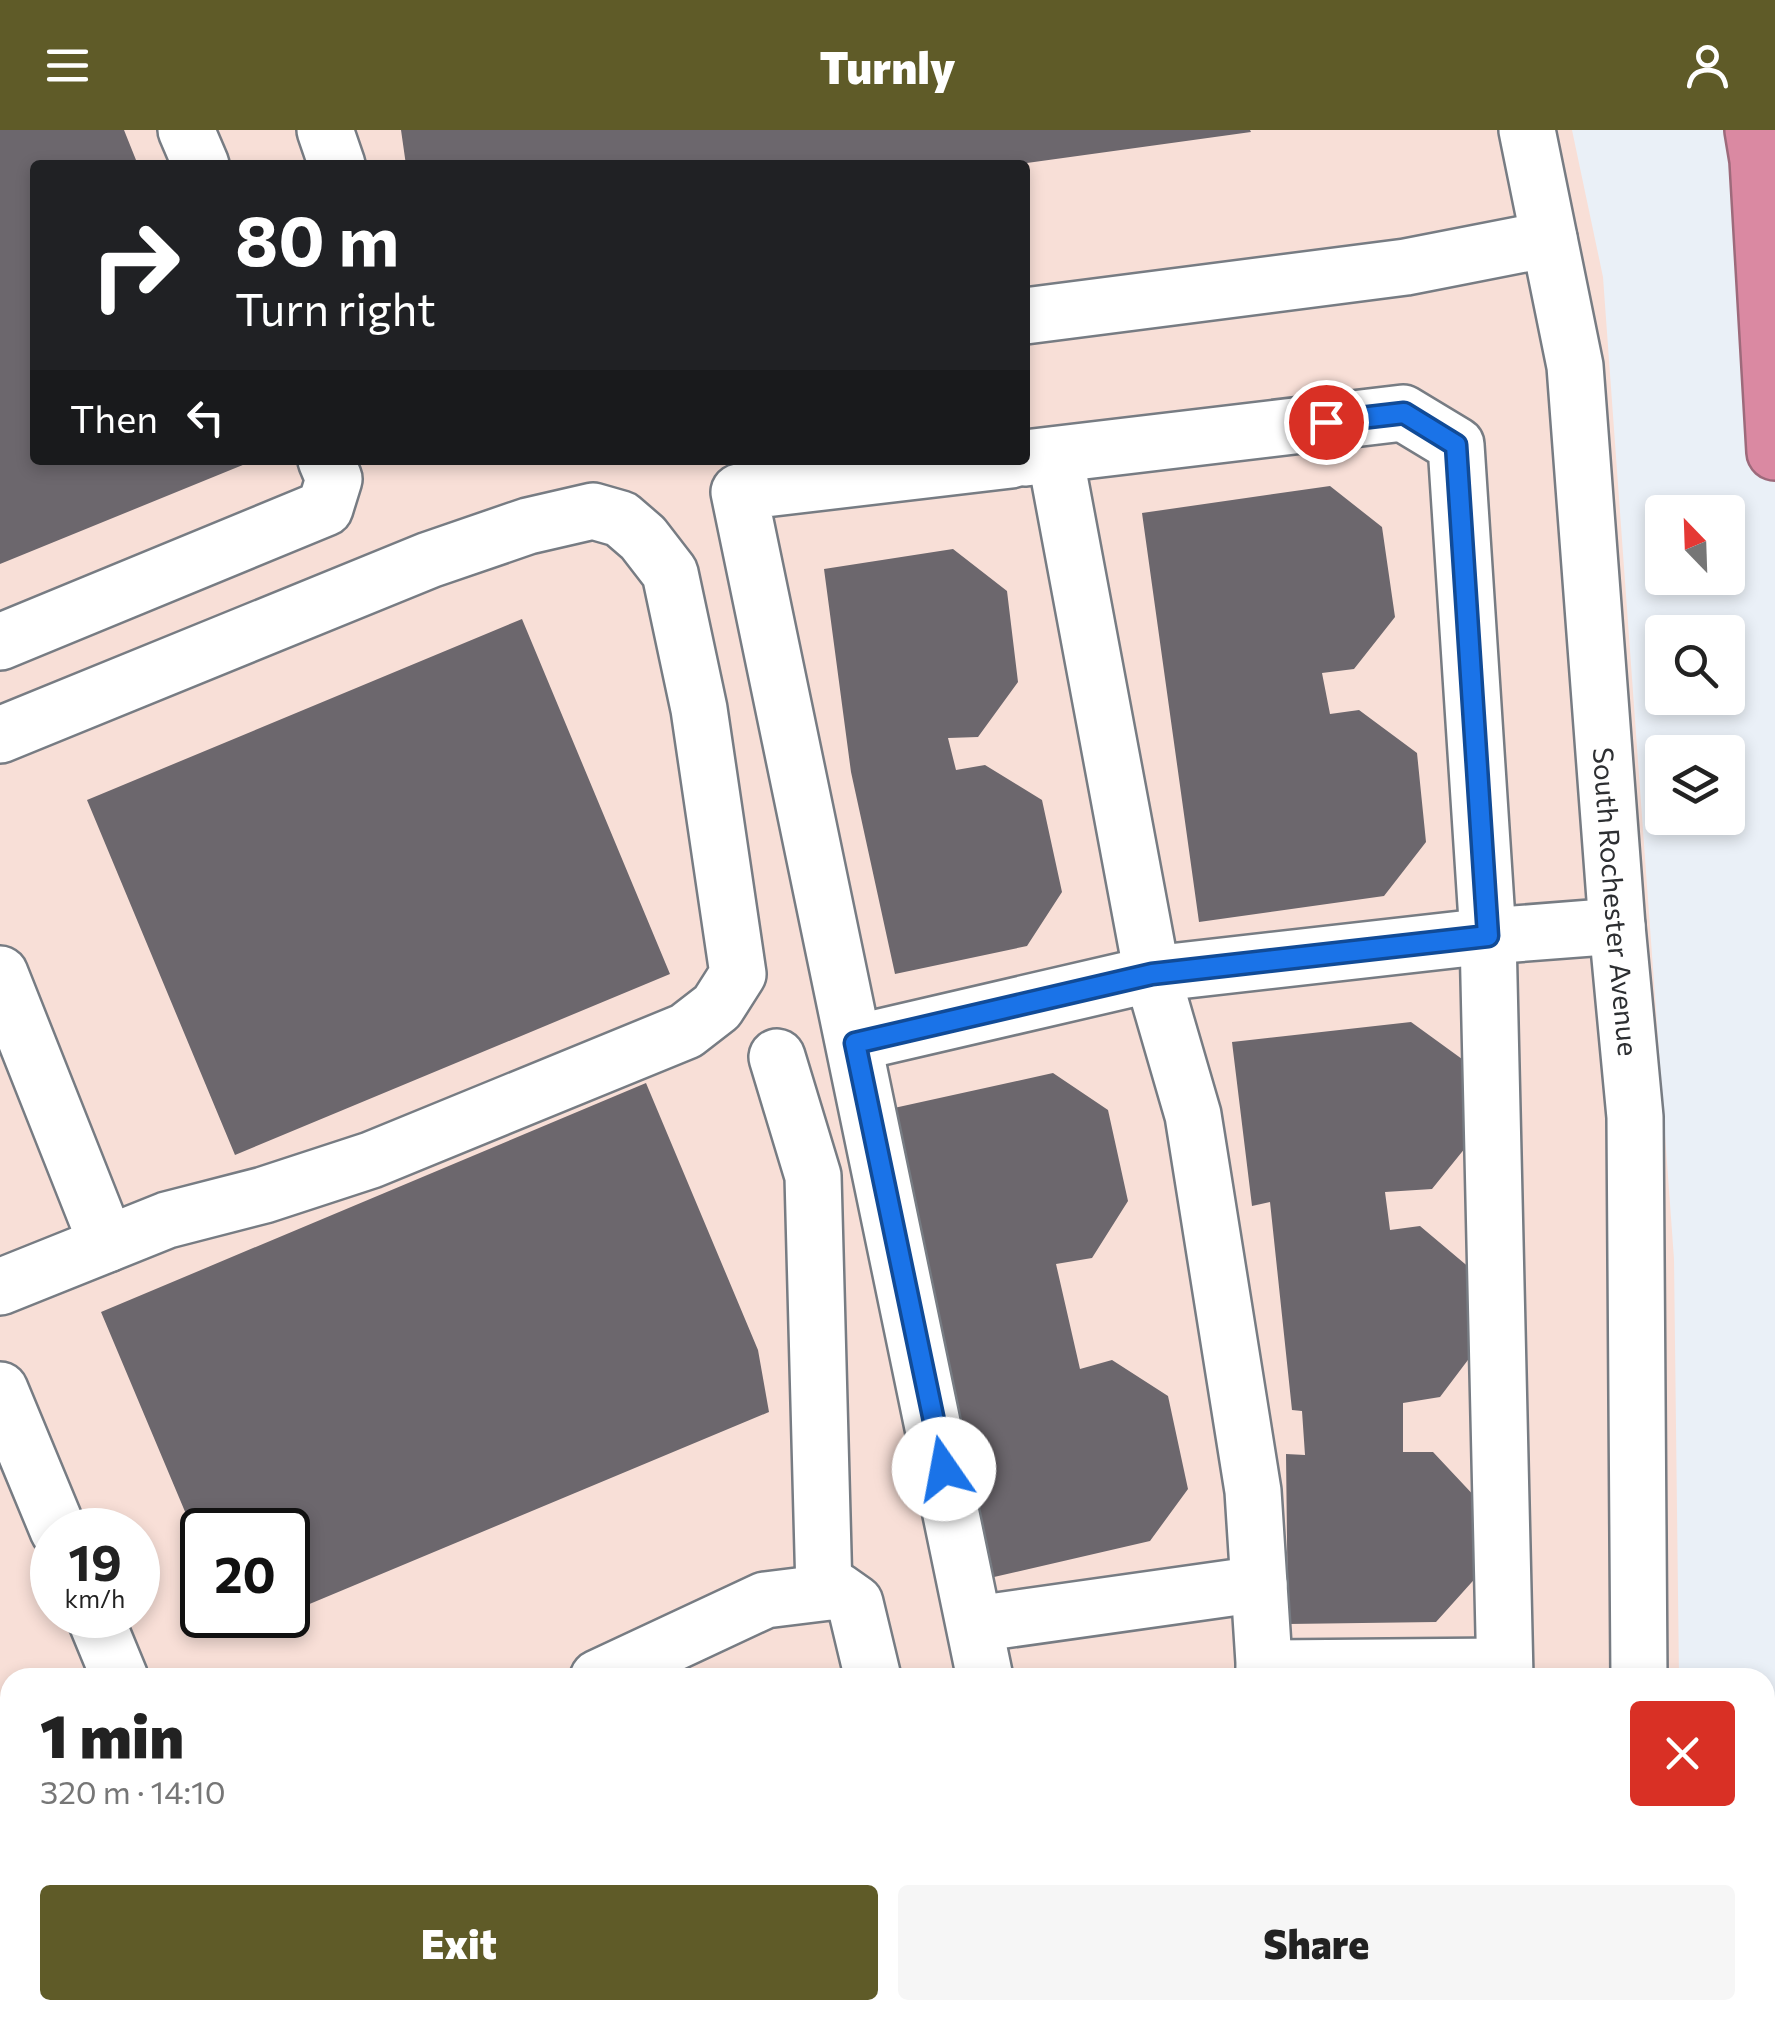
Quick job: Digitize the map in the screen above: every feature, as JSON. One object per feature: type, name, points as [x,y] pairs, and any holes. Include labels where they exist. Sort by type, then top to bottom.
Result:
[{"type":"highway","points":[[1753,130],[1775,452]]},
{"type":"street","points":[[186,130],[198,160]]},
{"type":"street","points":[[325,130],[335,160]]},
{"type":"street","name":"South Rochester Avenue","points":[[1527,130],[1575,366],[1634,1116],[1640,1668]]},
{"type":"street","points":[[1030,315],[1406,267],[1549,239]]},
{"type":"street","points":[[1264,1668],[1253,1490],[1193,1115],[1152,974],[1030,458],[1404,413],[1456,445],[1488,936],[1505,1668]]},
{"type":"street","points":[[0,642],[325,508],[334,479],[328,465]]},
{"type":"street","points":[[970,465],[739,492],[983,1668]]},
{"type":"street","points":[[0,735],[430,560],[528,526],[593,511],[621,520],[643,538],[670,573],[695,690],[738,974],[717,1008],[686,1031],[371,1160],[264,1195],[167,1220],[0,1288]]},
{"type":"street","points":[[855,1043],[1152,974],[1488,936],[1617,926]]},
{"type":"street","points":[[0,974],[107,1244]]},
{"type":"street","points":[[776,1057],[812,1176],[824,1591]]},
{"type":"street","points":[[2,1400],[49,1508]]},
{"type":"street","points":[[976,1624],[1259,1584]]},
{"type":"street","points":[[620,1668],[766,1600],[824,1591],[838,1591],[855,1602],[871,1668]]},
{"type":"street","points":[[103,1638],[116,1668]]},
{"type":"shaded area","points":[[0,130],[1572,130],[1603,277],[1674,1259],[1679,1668],[0,1668]]},
{"type":"building","points":[[0,130],[124,130],[136,160],[30,160],[30,465],[243,465],[0,564]]},
{"type":"building","points":[[401,130],[1251,132],[1030,163],[405,160]]},
{"type":"building","points":[[1330,486],[1382,527],[1395,617],[1354,669],[1322,673],[1330,714],[1359,710],[1417,753],[1426,842],[1384,896],[1199,922],[1142,513]]},
{"type":"building","points":[[953,549],[1007,591],[1018,682],[978,737],[948,738],[956,770],[985,765],[1042,800],[1062,892],[1027,946],[895,974],[851,772],[824,569]]},
{"type":"building","points":[[522,619],[670,974],[235,1155],[87,800]]},
{"type":"building","points":[[1411,1022],[1462,1059],[1474,1137],[1432,1189],[1385,1192],[1390,1230],[1420,1226],[1471,1269],[1480,1344],[1440,1397],[1403,1403],[1403,1452],[1433,1452],[1479,1501],[1480,1573],[1436,1622],[1288,1624],[1286,1454],[1305,1455],[1302,1411],[1292,1410],[1270,1202],[1252,1206],[1232,1042]]},
{"type":"building","points":[[1053,1073],[1108,1110],[1128,1201],[1092,1258],[1056,1264],[1080,1369],[1112,1360],[1168,1396],[1188,1489],[1150,1541],[994,1577],[894,1108]]},
{"type":"building","points":[[646,1083],[758,1350],[769,1412],[310,1604],[310,1508],[183,1508],[101,1312]]},
{"type":"route","points":[[944,1469],[855,1043],[1152,974],[1488,936],[1456,445],[1404,413],[1326,422]]}]
